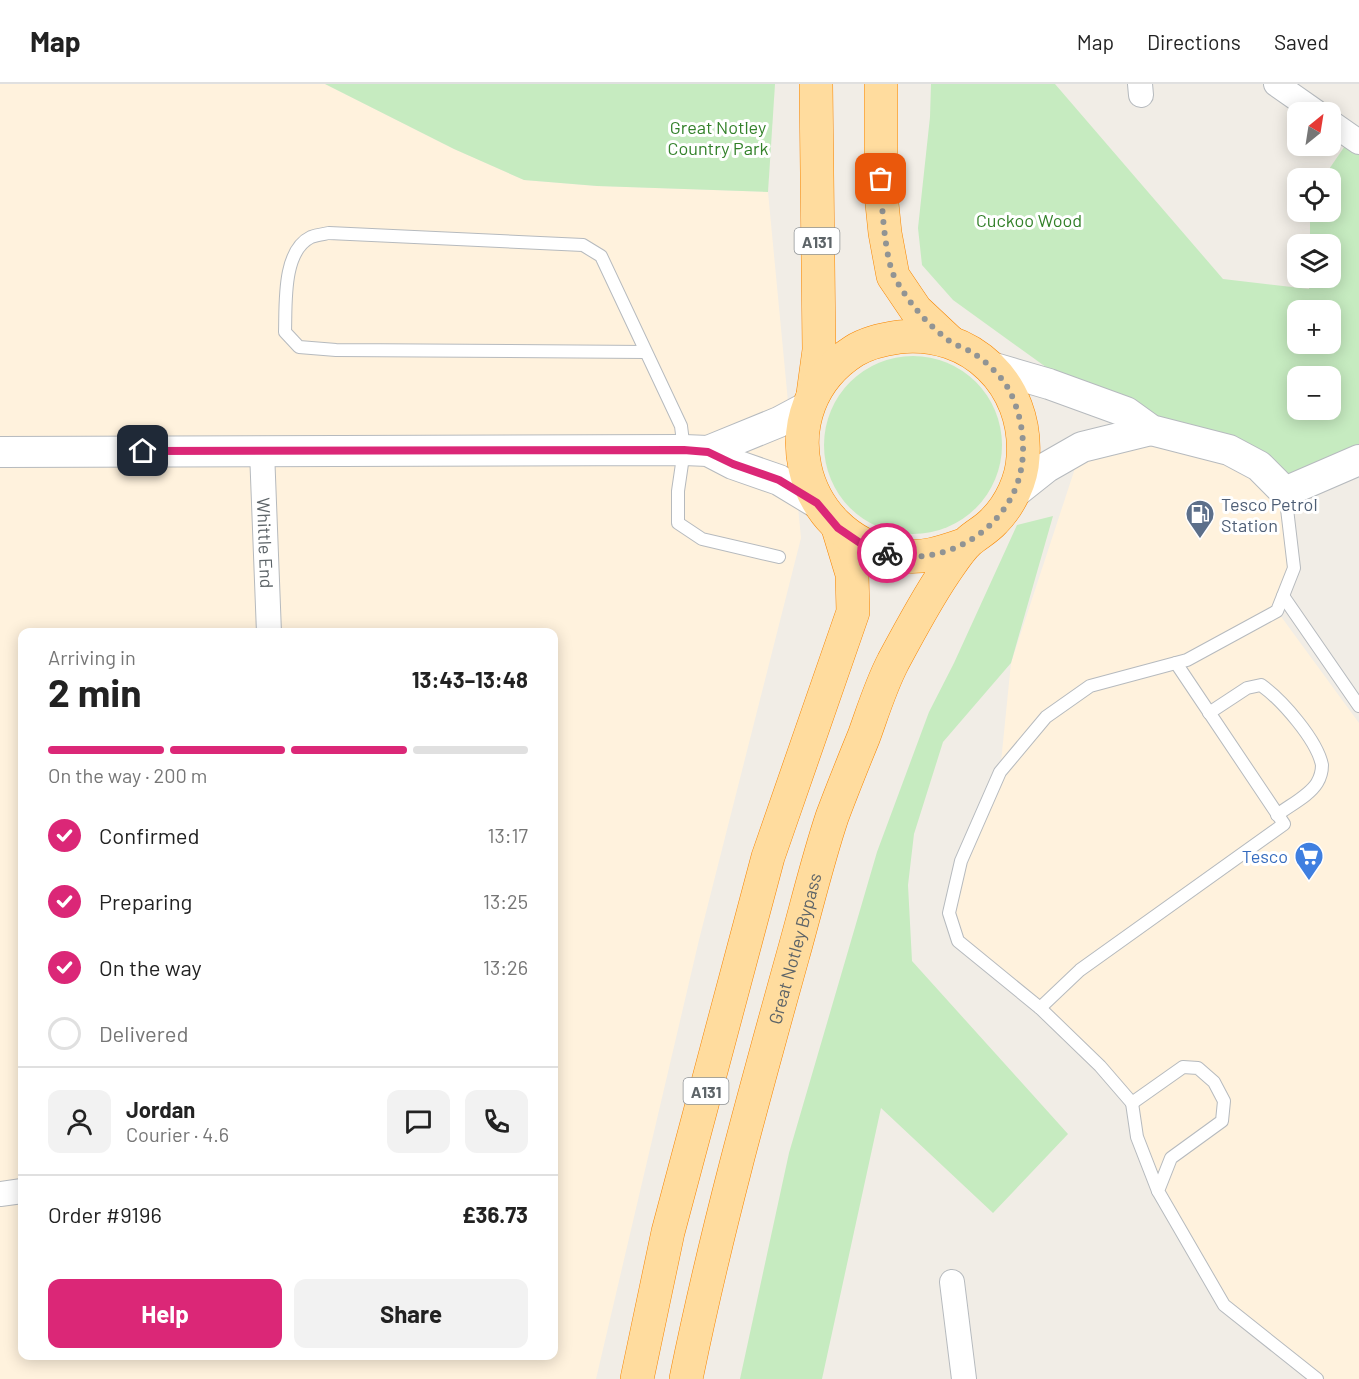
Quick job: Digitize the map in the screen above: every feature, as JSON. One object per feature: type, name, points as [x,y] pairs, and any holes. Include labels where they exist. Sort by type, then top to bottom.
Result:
[{"type":"highway","name":"A131","points":[[810,402],[819,350],[816,84]]},
{"type":"highway","points":[[881,84],[881,194],[893,276],[916,310],[949,341]]},
{"type":"highway","points":[[917,335],[949,341],[972,352],[991,367],[1011,394],[1022,427],[1023,461],[1014,494],[994,522],[966,544],[934,555],[900,556],[866,547],[838,528],[817,503],[805,472],[802,439],[810,402],[830,371],[855,351],[885,338],[917,335]]},
{"type":"highway","name":"A131","points":[[637,1379],[668,1232],[768,857],[853,612],[852,574],[838,528]]},
{"type":"highway","name":"Great Notley Bypass","points":[[687,1379],[703,1297],[744,1132],[831,820],[891,664],[945,572],[966,544]]},
{"type":"street","points":[[1276,84],[1302,102]]},
{"type":"street","points":[[1341,130],[1359,142]]},
{"type":"street","points":[[991,367],[1049,384],[1126,412],[1151,430],[1229,450],[1259,466],[1285,492],[1359,460]]},
{"type":"street","points":[[696,451],[779,422],[810,402]]},
{"type":"street","points":[[1014,494],[1047,467],[1082,447],[1151,430]]},
{"type":"street","name":"Whittle End","points":[[262,450],[269,628]]},
{"type":"street","points":[[0,452],[696,451],[779,480],[817,503]]},
{"type":"street","points":[[0,1194],[18,1192]]},
{"type":"street","points":[[952,1282],[964,1379]]},
{"type":"lane","points":[[646,352],[336,350],[299,347],[285,332],[287,275],[296,251],[310,238],[329,233],[582,245],[601,256],[681,426],[696,451],[678,491],[678,523],[702,539],[779,557]]},
{"type":"lane","points":[[1285,492],[1294,568],[1277,611],[1187,660],[1090,686],[1046,717],[1000,772],[961,861],[949,913],[958,941],[1040,1008],[1100,1066],[1132,1103],[1137,1137],[1158,1191],[1224,1305],[1317,1379]]},
{"type":"lane","points":[[1283,596],[1359,706]]},
{"type":"lane","points":[[1040,1008],[1080,970],[1284,824],[1176,663]]},
{"type":"lane","points":[[1209,713],[1247,688],[1261,685],[1284,706],[1308,737],[1317,751],[1322,767],[1317,782],[1308,792],[1278,814]]},
{"type":"lane","points":[[1132,1103],[1183,1067],[1198,1068],[1214,1082],[1224,1101],[1222,1121],[1171,1158],[1158,1191]]},
{"type":"shaded area","points":[[0,84],[325,84],[454,149],[524,180],[597,186],[768,192],[801,538],[699,940],[596,1379],[0,1379]]},
{"type":"shaded area","points":[[1151,430],[1285,492],[1294,568],[1277,611],[1359,723],[1359,1379],[1317,1379],[1224,1305],[1158,1191],[1132,1103],[1100,1066],[958,941],[949,913],[961,861],[1000,772],[1011,663],[1082,447]]},
{"type":"green space","name":"Great Notley Country Park","points":[[325,84],[775,84],[768,192],[597,186],[524,180],[454,149]]},
{"type":"green space","name":"Cuckoo Wood","points":[[931,84],[1055,84],[1223,279],[1287,288],[1341,288],[1341,234],[1310,234],[1310,222],[1341,222],[1341,168],[1330,168],[1338,156],[1341,156],[1341,152],[1351,137],[1359,142],[1359,460],[1285,492],[1057,375],[953,300],[922,265],[918,228],[930,117]]},
{"type":"green space","points":[[913,356],[947,363],[976,382],[995,411],[1002,445],[995,479],[976,508],[947,527],[913,534],[879,527],[850,508],[831,479],[824,445],[831,411],[850,382],[879,363]]},
{"type":"green space","points":[[1053,516],[1011,663],[943,742],[914,834],[908,885],[912,961],[1068,1134],[993,1213],[881,1108],[822,1379],[740,1379],[789,1153],[877,852],[929,712],[1017,525]]},
{"type":"way so far","points":[[881,179],[885,233],[893,276],[916,310],[949,341],[972,352],[991,367],[1011,394],[1022,427],[1023,461],[1014,494],[994,522],[966,544],[934,555],[900,556],[887,553]]},
{"type":"place","name":"Tesco Petrol Station","points":[[1200,540]]},
{"type":"place","name":"Tesco","points":[[1309,882]]},
{"type":"route","points":[[143,451],[684,450],[708,452],[733,464],[779,480],[817,503],[838,528],[866,547],[887,553]]}]
